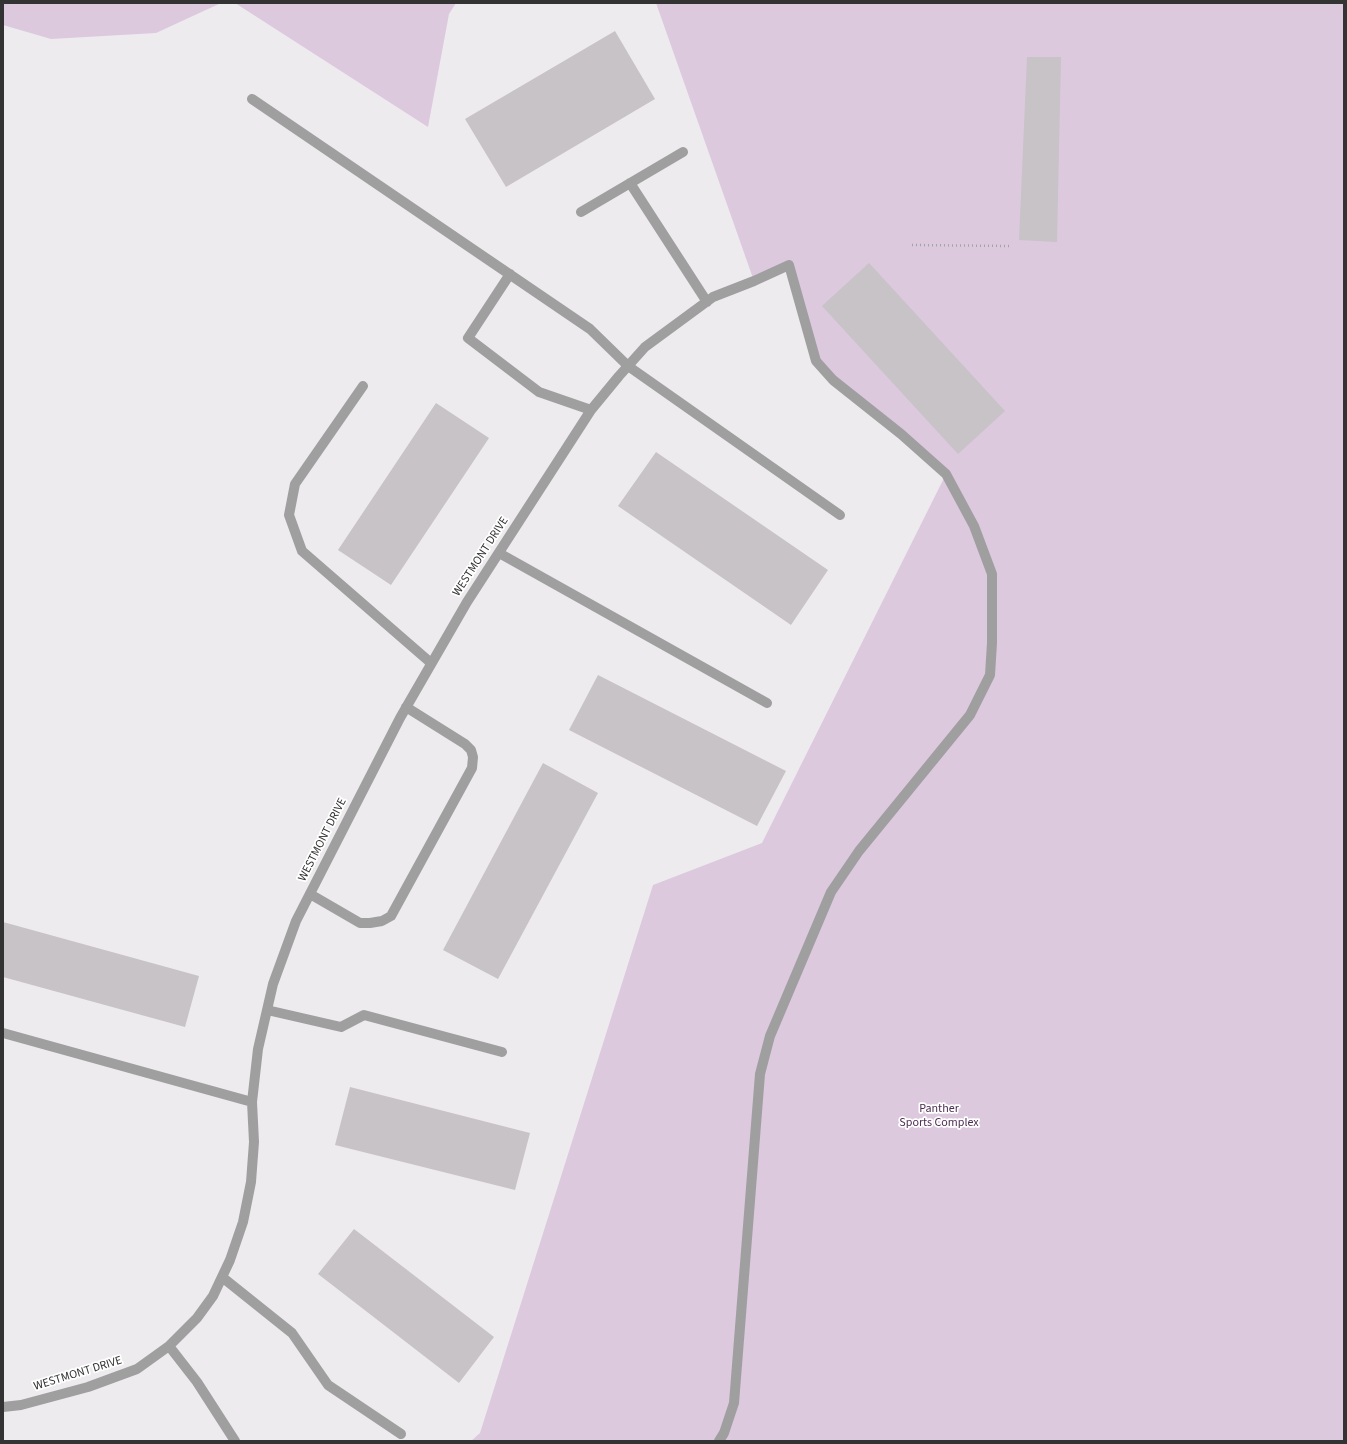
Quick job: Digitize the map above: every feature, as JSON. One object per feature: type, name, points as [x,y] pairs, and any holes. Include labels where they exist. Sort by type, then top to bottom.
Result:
[{"type":"street","points":[[252,99],[590,329],[628,366],[840,515]]},
{"type":"street","points":[[581,212],[683,152]]},
{"type":"street","points":[[630,184],[707,302]]},
{"type":"street","name":"WESTMONT DRIVE","points":[[3,1407],[21,1405],[88,1387],[138,1369],[169,1346],[197,1318],[213,1296],[230,1260],[243,1222],[251,1182],[254,1142],[252,1102],[258,1049],[274,984],[294,928],[310,894],[406,707],[467,602],[591,410],[628,366],[646,346],[714,297],[789,265],[816,362],[833,380],[901,434],[946,474],[974,526],[992,574],[992,643],[990,674],[970,715],[859,851],[831,892],[770,1036],[760,1074],[734,1403],[724,1433],[719,1441]]},
{"type":"street","points":[[510,274],[468,338],[539,392],[591,410]]},
{"type":"street","points":[[363,386],[295,484],[289,515],[302,551],[431,663]]},
{"type":"street","points":[[499,553],[767,702]]},
{"type":"street","points":[[310,894],[360,923],[370,923],[391,916],[472,768],[473,758],[471,750],[465,744],[406,707]]},
{"type":"street","points":[[268,1010],[341,1027],[364,1015],[502,1052]]},
{"type":"street","points":[[3,1033],[252,1102]]},
{"type":"street","points":[[222,1277],[292,1333],[328,1385],[401,1434]]},
{"type":"street","points":[[169,1346],[197,1382],[235,1441]]},
{"type":"path","points":[[912,245],[1010,246]]},
{"type":"green space","points":[[3,3],[221,3],[156,33],[51,39],[3,25]]},
{"type":"green space","points":[[235,3],[456,3],[449,14],[428,127]]},
{"type":"green space","name":"Panther Sports Complex","points":[[656,3],[1344,3],[1344,1441],[471,1441],[480,1433],[653,885],[762,843],[946,474],[816,361],[789,265],[754,281]]},
{"type":"building","points":[[615,31],[655,99],[506,187],[465,119]]},
{"type":"building","points":[[1027,57],[1061,57],[1057,242],[1019,240]]},
{"type":"building","points":[[869,263],[1005,411],[958,454],[822,306]]},
{"type":"building","points":[[436,403],[489,438],[391,585],[338,550]]},
{"type":"building","points":[[656,452],[828,570],[791,625],[618,506]]},
{"type":"building","points":[[598,675],[786,771],[757,826],[569,730]]},
{"type":"building","points":[[543,763],[598,793],[498,979],[443,950]]},
{"type":"building","points":[[3,922],[199,976],[185,1027],[3,977]]},
{"type":"building","points":[[350,1087],[530,1133],[515,1190],[335,1145]]},
{"type":"building","points":[[354,1229],[494,1337],[459,1383],[318,1274]]}]
